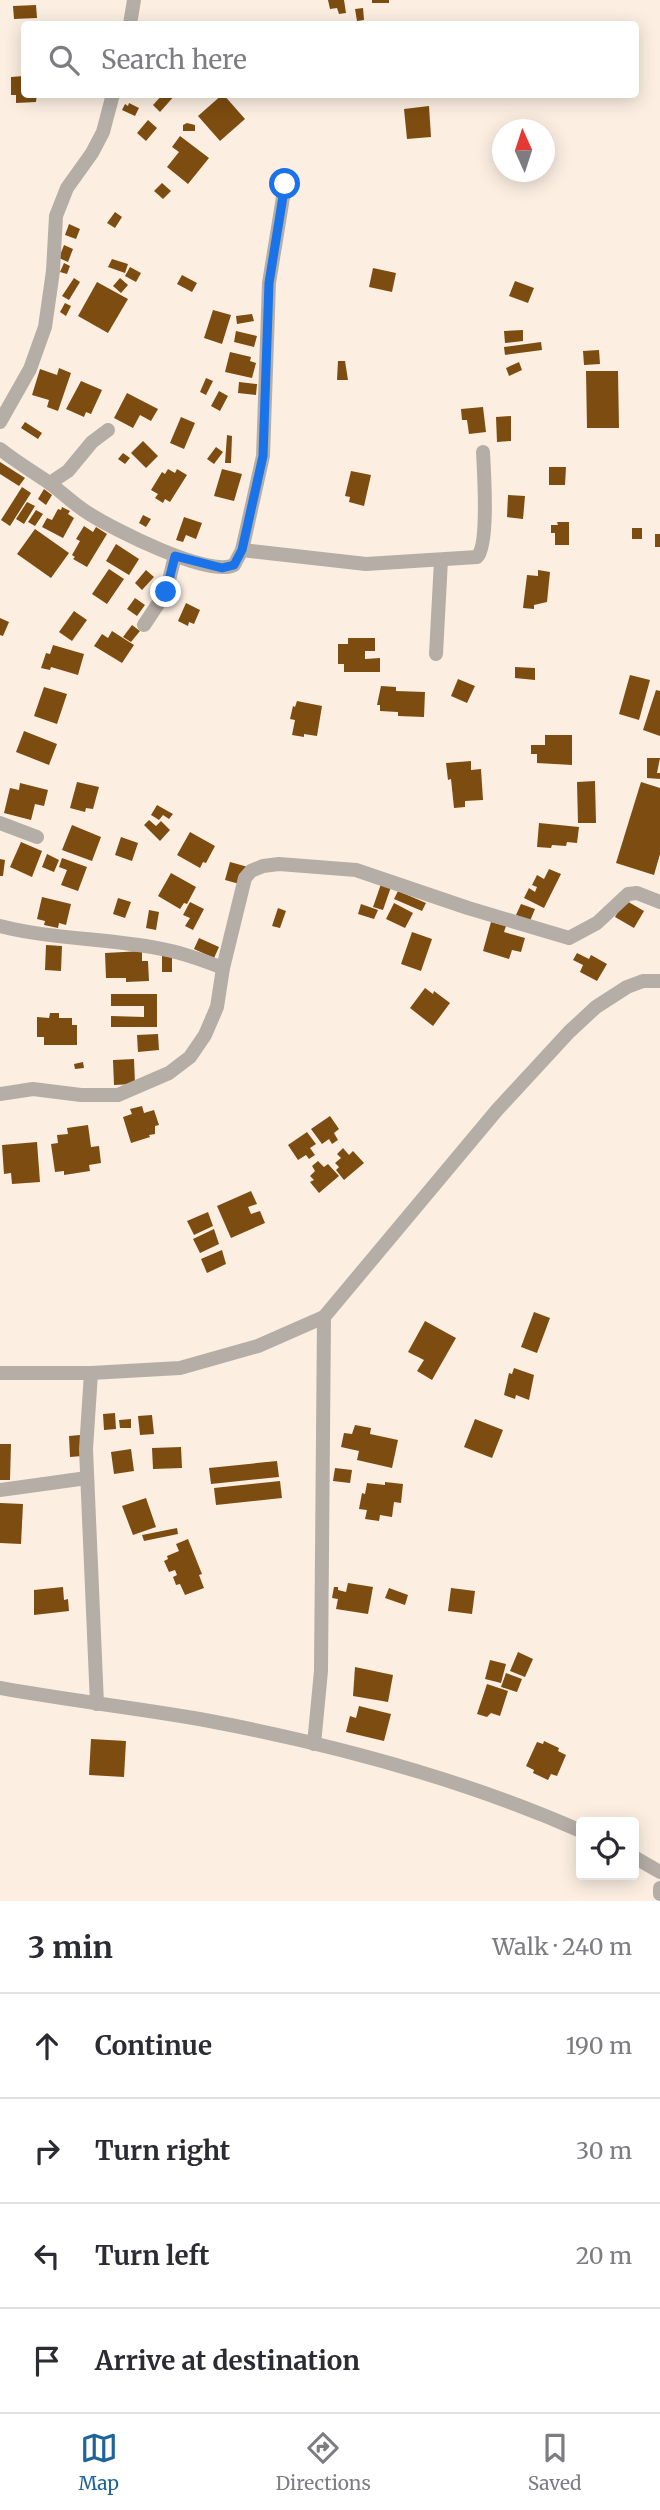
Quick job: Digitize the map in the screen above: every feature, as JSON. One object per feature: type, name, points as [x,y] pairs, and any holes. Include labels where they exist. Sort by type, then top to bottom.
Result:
[{"type":"street","points":[[130,21],[134,0]]},
{"type":"street","points":[[0,422],[30,369],[45,327],[53,271],[56,216],[67,188],[92,153],[103,132],[112,98]]},
{"type":"street","points":[[0,449],[89,513],[175,556],[226,568],[234,565],[242,550],[263,456],[269,283],[285,184]]},
{"type":"street","points":[[50,483],[68,471],[92,442],[108,430]]},
{"type":"street","points":[[242,550],[366,564],[474,558],[482,552],[484,452]]},
{"type":"street","points":[[144,625],[166,592],[175,556]]},
{"type":"street","points":[[436,654],[441,561]]},
{"type":"street","points":[[0,822],[37,837]]},
{"type":"street","points":[[0,1094],[33,1089],[81,1095],[118,1095],[169,1073],[190,1057],[205,1035],[217,1007],[223,968],[245,878],[251,871],[263,866],[279,864],[356,870],[468,908],[569,938],[597,923],[628,894],[638,893],[660,902]]},
{"type":"street","points":[[0,926],[24,932],[167,950],[223,968]]},
{"type":"street","points":[[0,1373],[91,1373],[180,1368],[258,1346],[324,1317],[497,1110],[569,1032],[596,1007],[627,987],[643,981],[660,981]]},
{"type":"street","points":[[314,1744],[321,1671],[324,1317]]},
{"type":"street","points":[[91,1373],[86,1449],[97,1704]]},
{"type":"street","points":[[0,1490],[87,1478]]},
{"type":"street","points":[[0,1688],[207,1720],[314,1744],[383,1761],[478,1791],[576,1829]]},
{"type":"street","points":[[639,1860],[660,1872]]},
{"type":"building","points":[[328,0],[344,0],[346,13],[339,14],[337,8],[330,9]]},
{"type":"building","points":[[372,0],[389,0],[389,3],[372,3]]},
{"type":"building","points":[[36,5],[37,18],[14,19],[13,6]]},
{"type":"building","points":[[363,8],[364,20],[357,21],[355,9]]},
{"type":"building","points":[[21,76],[21,98],[36,98],[36,102],[16,103],[16,95],[11,95],[11,77]]},
{"type":"building","points":[[159,98],[172,98],[160,112],[153,105]]},
{"type":"building","points":[[218,98],[227,98],[245,119],[220,141],[198,116]]},
{"type":"building","points":[[129,103],[139,108],[135,116],[122,110],[125,104],[128,106]]},
{"type":"building","points":[[429,106],[431,137],[407,139],[404,109]]},
{"type":"building","points":[[148,120],[157,128],[146,141],[137,133]]},
{"type":"building","points":[[183,125],[195,125],[195,131],[183,131]]},
{"type":"building","points":[[180,136],[209,158],[188,184],[167,167],[179,152],[172,147]]},
{"type":"building","points":[[162,183],[171,191],[163,199],[154,191]]},
{"type":"building","points":[[115,212],[122,217],[115,228],[107,223]]},
{"type":"building","points":[[69,224],[80,229],[76,239],[65,235]]},
{"type":"building","points":[[64,245],[73,249],[68,262],[59,258]]},
{"type":"building","points":[[112,259],[128,264],[125,273],[108,267]]},
{"type":"building","points":[[64,263],[70,266],[67,274],[60,272]]},
{"type":"building","points":[[130,267],[141,273],[136,282],[125,276]]},
{"type":"building","points":[[373,268],[396,273],[392,292],[369,287]]},
{"type":"building","points":[[182,275],[197,283],[192,292],[177,284]]},
{"type":"building","points":[[74,278],[80,282],[69,300],[62,296]]},
{"type":"building","points":[[120,278],[128,285],[121,293],[113,286]]},
{"type":"building","points":[[515,281],[534,288],[528,303],[509,296]]},
{"type":"building","points":[[97,282],[128,299],[108,333],[78,316]]},
{"type":"building","points":[[65,303],[71,306],[66,316],[60,312]]},
{"type":"building","points":[[213,310],[231,315],[222,344],[204,338]]},
{"type":"building","points":[[252,314],[254,321],[237,324],[236,316]]},
{"type":"building","points":[[523,330],[523,341],[505,343],[504,331]]},
{"type":"building","points":[[236,331],[257,336],[254,347],[234,342]]},
{"type":"building","points":[[541,342],[542,350],[505,355],[504,347]]},
{"type":"building","points":[[599,350],[600,364],[584,365],[583,351]]},
{"type":"building","points":[[230,352],[251,357],[250,361],[256,363],[252,378],[225,372]]},
{"type":"building","points":[[338,361],[345,361],[348,380],[337,380]]},
{"type":"building","points":[[519,362],[522,370],[509,376],[506,368]]},
{"type":"building","points":[[59,368],[71,373],[58,411],[47,407],[49,400],[32,395],[40,369],[57,375]]},
{"type":"building","points":[[586,371],[618,371],[619,428],[587,428]]},
{"type":"building","points":[[206,378],[213,381],[206,395],[200,392]]},
{"type":"building","points":[[81,381],[102,390],[91,414],[86,412],[84,417],[66,409]]},
{"type":"building","points":[[239,382],[257,384],[256,395],[238,393]]},
{"type":"building","points":[[219,391],[228,396],[220,411],[211,406]]},
{"type":"building","points":[[127,393],[158,409],[151,421],[140,415],[133,428],[114,418]]},
{"type":"building","points":[[483,407],[486,432],[469,434],[467,420],[462,420],[461,409]]},
{"type":"building","points":[[511,416],[511,441],[497,442],[496,417]]},
{"type":"building","points":[[181,417],[195,423],[184,449],[170,443]]},
{"type":"building","points":[[25,422],[42,433],[38,439],[21,428]]},
{"type":"building","points":[[227,435],[232,436],[231,463],[225,463]]},
{"type":"building","points":[[143,441],[158,456],[146,468],[131,453]]},
{"type":"building","points":[[216,447],[223,452],[214,464],[207,459]]},
{"type":"building","points":[[123,453],[130,458],[125,464],[118,459]]},
{"type":"building","points":[[0,462],[25,478],[19,486],[0,474]]},
{"type":"building","points":[[549,467],[566,467],[565,485],[549,485]]},
{"type":"building","points":[[168,469],[175,473],[177,469],[187,475],[170,502],[165,499],[163,503],[155,498],[158,494],[151,490],[162,472],[165,474]]},
{"type":"building","points":[[222,469],[242,474],[234,501],[214,496]]},
{"type":"building","points":[[351,471],[371,475],[364,506],[349,502],[350,497],[345,496]]},
{"type":"building","points":[[22,487],[31,493],[10,526],[1,520]]},
{"type":"building","points":[[44,489],[52,495],[46,505],[38,499]]},
{"type":"building","points":[[508,495],[525,496],[523,519],[507,517]]},
{"type":"building","points":[[27,502],[35,506],[24,524],[16,519]]},
{"type":"building","points":[[62,507],[70,511],[68,514],[74,518],[63,538],[42,527],[47,518],[52,520]]},
{"type":"building","points":[[36,510],[43,514],[35,526],[28,522]]},
{"type":"building","points":[[143,515],[151,519],[146,527],[139,523]]},
{"type":"building","points":[[184,517],[202,523],[196,539],[186,535],[183,542],[176,540]]},
{"type":"building","points":[[557,522],[569,522],[569,545],[555,545],[555,533],[551,533],[551,525],[558,525]]},
{"type":"building","points":[[84,526],[93,532],[96,527],[107,534],[87,567],[73,559],[75,557],[72,555],[80,541],[76,539]]},
{"type":"building","points":[[632,528],[642,528],[642,539],[632,539]]},
{"type":"building","points":[[35,529],[69,553],[51,578],[17,554]]},
{"type":"building","points":[[655,534],[660,534],[660,547],[655,547]]},
{"type":"building","points":[[116,544],[139,559],[129,575],[106,561]]},
{"type":"building","points":[[109,569],[124,579],[107,604],[92,594]]},
{"type":"building","points":[[146,570],[154,577],[142,590],[135,583]]},
{"type":"building","points":[[538,570],[550,572],[547,602],[534,605],[534,609],[523,608],[527,575],[538,576]]},
{"type":"building","points":[[135,598],[145,605],[137,616],[127,609]]},
{"type":"building","points":[[186,603],[200,610],[194,624],[189,622],[188,626],[178,621]]},
{"type":"building","points":[[74,611],[87,620],[72,641],[59,632]]},
{"type":"building","points":[[0,618],[9,622],[3,636],[0,635]]},
{"type":"building","points":[[132,625],[140,631],[131,642],[123,637]]},
{"type":"building","points":[[112,631],[134,645],[122,663],[94,646],[102,634],[108,638]]},
{"type":"building","points":[[348,638],[375,638],[375,651],[365,651],[365,659],[380,658],[380,672],[344,672],[344,664],[338,664],[338,644],[348,644]]},
{"type":"building","points":[[53,645],[84,654],[78,675],[51,667],[50,670],[41,668],[46,653],[50,654]]},
{"type":"building","points":[[515,667],[535,668],[535,680],[515,678]]},
{"type":"building","points":[[630,675],[650,680],[639,720],[619,714]]},
{"type":"building","points":[[458,679],[475,686],[467,703],[451,696]]},
{"type":"building","points":[[381,686],[396,687],[396,691],[425,692],[424,717],[398,716],[398,712],[380,711],[380,705],[377,705]]},
{"type":"building","points":[[44,687],[67,694],[57,724],[34,716]]},
{"type":"building","points":[[656,690],[660,691],[660,736],[643,730]]},
{"type":"building","points":[[297,701],[322,706],[317,736],[292,735],[295,720],[290,719]]},
{"type":"building","points":[[24,731],[57,744],[49,765],[16,752]]},
{"type":"building","points":[[545,735],[572,735],[572,765],[537,763],[537,754],[531,754],[531,745],[545,745]]},
{"type":"building","points":[[647,758],[660,758],[657,773],[660,773],[660,779],[647,778]]},
{"type":"building","points":[[471,761],[471,770],[481,769],[483,800],[465,801],[465,807],[454,808],[451,779],[448,780],[446,763]]},
{"type":"building","points":[[595,781],[596,823],[578,823],[577,782]]},
{"type":"building","points":[[77,782],[99,787],[93,809],[86,808],[85,812],[70,808]]},
{"type":"building","points":[[641,782],[660,788],[660,854],[654,875],[616,863]]},
{"type":"building","points":[[20,783],[48,790],[44,806],[35,804],[31,820],[4,813],[10,788],[19,790]]},
{"type":"building","points":[[157,805],[173,814],[169,819],[163,815],[159,820],[151,815]]},
{"type":"building","points":[[149,820],[156,826],[161,821],[170,830],[160,841],[144,825]]},
{"type":"building","points":[[539,823],[579,827],[577,843],[567,842],[566,846],[552,845],[551,848],[537,847]]},
{"type":"building","points":[[72,825],[101,837],[92,861],[62,850]]},
{"type":"building","points":[[190,832],[215,846],[206,863],[203,862],[200,868],[177,855]]},
{"type":"building","points":[[121,837],[138,843],[132,861],[115,855]]},
{"type":"building","points":[[21,842],[42,851],[32,877],[10,867]]},
{"type":"building","points":[[47,854],[59,860],[54,872],[42,867]]},
{"type":"building","points":[[62,858],[87,867],[78,891],[61,885],[67,870],[59,867]]},
{"type":"building","points":[[0,859],[5,860],[3,876],[0,876]]},
{"type":"building","points":[[230,862],[248,867],[243,885],[225,880]]},
{"type":"building","points":[[549,869],[561,874],[544,908],[524,898],[529,888],[535,892],[537,887],[532,885],[537,875],[544,879]]},
{"type":"building","points":[[171,873],[196,887],[187,904],[184,903],[180,909],[158,896]]},
{"type":"building","points":[[381,884],[391,887],[383,910],[373,907]]},
{"type":"building","points":[[398,891],[426,903],[422,911],[394,899]]},
{"type":"building","points":[[42,897],[71,904],[66,925],[59,923],[58,928],[44,925],[45,921],[37,919]]},
{"type":"building","points":[[118,898],[131,902],[125,918],[113,914]]},
{"type":"building","points":[[625,900],[644,911],[634,928],[615,917]]},
{"type":"building","points":[[190,902],[204,909],[193,930],[185,926],[190,918],[183,915]]},
{"type":"building","points":[[394,903],[413,913],[405,928],[386,919]]},
{"type":"building","points":[[361,904],[378,910],[374,919],[358,914]]},
{"type":"building","points":[[521,904],[535,909],[530,921],[516,915]]},
{"type":"building","points":[[278,908],[286,911],[280,928],[272,926]]},
{"type":"building","points":[[149,910],[159,912],[156,930],[146,928]]},
{"type":"building","points":[[491,922],[506,926],[504,932],[525,938],[521,952],[512,950],[509,959],[483,951]]},
{"type":"building","points":[[412,932],[432,939],[421,971],[401,964]]},
{"type":"building","points":[[199,938],[219,947],[214,958],[194,949]]},
{"type":"building","points":[[46,945],[62,946],[61,971],[45,970]]},
{"type":"building","points":[[142,951],[142,961],[148,961],[149,981],[126,982],[126,978],[106,978],[105,953]]},
{"type":"building","points":[[577,953],[589,959],[591,955],[607,964],[597,981],[580,972],[583,965],[573,960]]},
{"type":"building","points":[[162,954],[172,955],[172,972],[162,972]]},
{"type":"building","points":[[425,988],[450,1003],[433,1026],[410,1008]]},
{"type":"building","points":[[111,994],[157,994],[157,1027],[111,1027],[111,1016],[144,1017],[144,1006],[111,1006]]},
{"type":"building","points":[[50,1013],[59,1013],[59,1018],[72,1018],[72,1025],[77,1025],[77,1045],[44,1045],[44,1037],[37,1037],[37,1017],[49,1018]]},
{"type":"building","points":[[158,1034],[159,1050],[138,1052],[137,1035]]},
{"type":"building","points":[[134,1059],[135,1084],[114,1085],[113,1060]]},
{"type":"building","points":[[83,1062],[84,1068],[75,1069],[74,1064]]},
{"type":"building","points":[[142,1106],[144,1113],[154,1110],[159,1125],[155,1126],[155,1134],[131,1143],[123,1117],[132,1114],[130,1109]]},
{"type":"building","points":[[330,1116],[339,1129],[334,1133],[338,1140],[332,1144],[329,1139],[322,1144],[311,1129]]},
{"type":"building","points":[[88,1125],[91,1147],[99,1146],[101,1163],[89,1165],[90,1171],[64,1175],[64,1171],[55,1172],[51,1144],[58,1143],[57,1135],[68,1134],[67,1128]]},
{"type":"building","points":[[307,1132],[316,1144],[310,1148],[315,1155],[309,1159],[306,1155],[298,1160],[288,1145]]},
{"type":"building","points":[[37,1142],[40,1182],[12,1184],[11,1173],[4,1174],[2,1145]]},
{"type":"building","points":[[343,1148],[349,1155],[353,1151],[364,1163],[344,1180],[336,1170],[339,1167],[335,1163],[341,1158],[337,1154]]},
{"type":"building","points":[[318,1161],[324,1167],[328,1164],[339,1176],[319,1193],[310,1182],[314,1180],[310,1176],[315,1171],[312,1166]]},
{"type":"building","points":[[251,1191],[257,1204],[248,1207],[251,1214],[260,1211],[265,1223],[231,1238],[217,1206]]},
{"type":"building","points":[[208,1212],[213,1226],[194,1235],[187,1221]]},
{"type":"building","points":[[214,1229],[219,1244],[200,1253],[193,1239]]},
{"type":"building","points":[[222,1250],[226,1264],[207,1273],[201,1259]]},
{"type":"building","points":[[534,1312],[550,1318],[537,1353],[521,1347]]},
{"type":"building","points":[[425,1321],[456,1338],[432,1380],[417,1371],[424,1360],[408,1352]]},
{"type":"building","points":[[514,1368],[534,1375],[529,1400],[516,1395],[515,1399],[504,1395],[509,1373],[512,1374]]},
{"type":"building","points":[[115,1413],[116,1429],[104,1430],[103,1414]]},
{"type":"building","points":[[152,1415],[154,1434],[140,1435],[138,1416]]},
{"type":"building","points":[[131,1419],[131,1428],[120,1428],[119,1420]]},
{"type":"building","points":[[475,1419],[503,1430],[492,1458],[464,1447]]},
{"type":"building","points":[[355,1425],[371,1428],[370,1434],[398,1440],[392,1468],[357,1460],[359,1451],[341,1447],[344,1433],[352,1434]]},
{"type":"building","points":[[80,1435],[82,1456],[70,1457],[69,1436]]},
{"type":"building","points":[[0,1444],[11,1444],[10,1480],[0,1480]]},
{"type":"building","points":[[181,1447],[182,1468],[153,1469],[152,1448]]},
{"type":"building","points":[[131,1449],[134,1471],[114,1474],[111,1452]]},
{"type":"building","points":[[277,1461],[279,1477],[211,1484],[209,1468]]},
{"type":"building","points":[[335,1468],[352,1470],[350,1483],[333,1481]]},
{"type":"building","points":[[280,1481],[282,1498],[216,1505],[214,1488]]},
{"type":"building","points":[[385,1482],[403,1484],[401,1503],[394,1502],[392,1517],[380,1515],[379,1521],[365,1519],[367,1510],[359,1509],[367,1483],[385,1485]]},
{"type":"building","points":[[146,1498],[156,1527],[133,1535],[122,1506]]},
{"type":"building","points":[[0,1503],[23,1504],[21,1544],[0,1543]]},
{"type":"building","points":[[177,1528],[178,1534],[144,1541],[142,1535]]},
{"type":"building","points":[[188,1539],[202,1574],[199,1575],[204,1588],[185,1595],[180,1584],[176,1585],[173,1577],[177,1575],[175,1570],[169,1572],[164,1561],[168,1559],[167,1556],[179,1551],[176,1544]]},
{"type":"building","points":[[348,1583],[373,1587],[368,1614],[336,1609],[338,1599],[332,1598],[334,1587],[346,1592]]},
{"type":"building","points":[[63,1587],[64,1600],[68,1599],[69,1611],[34,1615],[34,1590]]},
{"type":"building","points":[[389,1588],[408,1595],[405,1605],[385,1598]]},
{"type":"building","points":[[451,1588],[475,1591],[472,1614],[448,1611]]},
{"type":"building","points":[[518,1652],[533,1659],[525,1677],[510,1671]]},
{"type":"building","points":[[490,1660],[506,1664],[501,1683],[485,1679]]},
{"type":"building","points":[[355,1667],[393,1675],[388,1702],[353,1696]]},
{"type":"building","points":[[506,1673],[522,1679],[517,1692],[501,1687]]},
{"type":"building","points":[[487,1684],[508,1691],[500,1716],[491,1713],[487,1717],[477,1714]]},
{"type":"building","points":[[359,1706],[391,1714],[384,1741],[346,1732],[350,1716],[356,1718]]},
{"type":"building","points":[[91,1739],[126,1741],[124,1777],[89,1775]]},
{"type":"building","points":[[544,1741],[559,1748],[558,1751],[566,1755],[557,1776],[551,1774],[548,1780],[533,1773],[534,1770],[526,1766],[537,1742],[543,1744]]},
{"type":"route","points":[[166,592],[175,556],[226,568],[238,561],[242,550],[263,456],[269,283],[285,184]]}]
